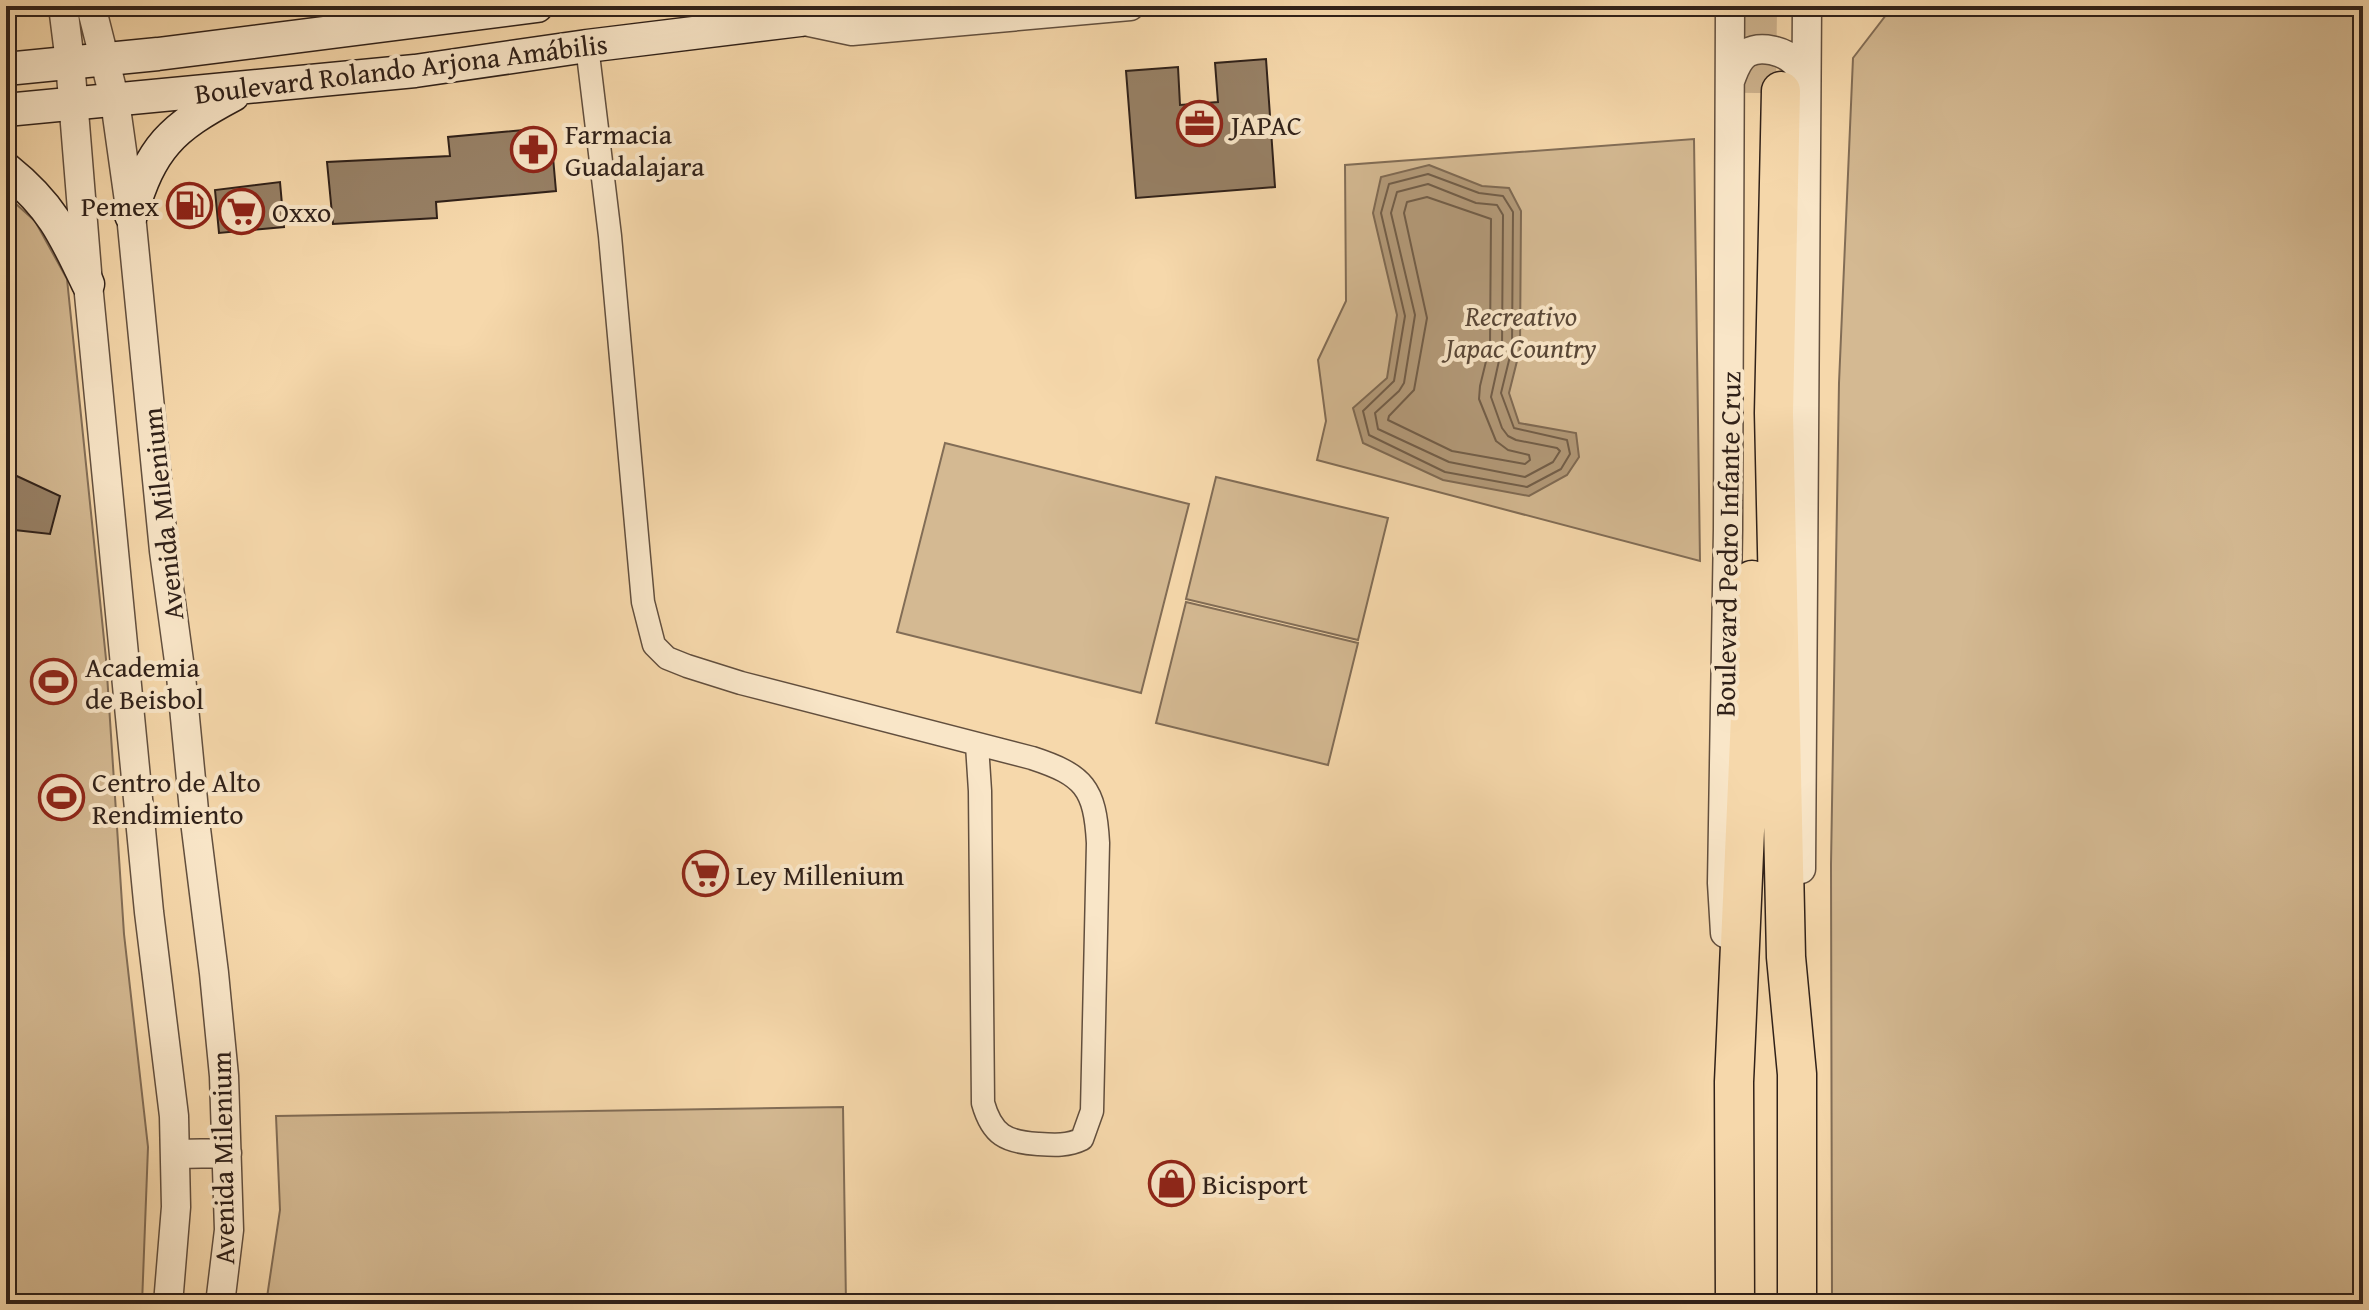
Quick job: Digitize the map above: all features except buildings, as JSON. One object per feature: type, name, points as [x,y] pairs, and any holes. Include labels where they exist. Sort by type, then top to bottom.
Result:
[{"type":"highway","name":"Boulevard Pedro Infante Cruz","points":[[1769,89],[1785,941],[1797,1074],[1797,1304]]},
{"type":"highway","name":"Boulevard Pedro Infante Cruz","points":[[1735,1304],[1734,1082],[1752,671],[1769,89]]},
{"type":"main road","name":"Boulevard Rolando Arjona Amábilis","points":[[6,69],[103,59],[419,13],[537,6]]},
{"type":"main road","points":[[800,20],[834,9],[868,6]]},
{"type":"main road","name":"Boulevard Rolando Arjona Amábilis","points":[[6,110],[415,71],[800,20]]},
{"type":"main road","points":[[131,215],[143,176],[163,144],[190,121],[244,89]]},
{"type":"main road","points":[[6,169],[52,214],[88,284]]},
{"type":"street","name":"Avenida Milenium","points":[[63,6],[144,864],[172,1103],[176,1207],[168,1304]]},
{"type":"street","name":"Avenida Milenium","points":[[91,6],[115,101],[131,215],[164,551],[214,973],[227,1153],[229,1230],[220,1304]]},
{"type":"street","name":"Boulevard Rolando Arjona Amábilis","points":[[800,20],[852,31],[1130,6]]},
{"type":"street","points":[[1715,6],[1730,36]]},
{"type":"street","name":"Boulevard Pedro Infante Cruz","points":[[1730,6],[1730,36],[1769,89],[1806,40],[1807,6]]},
{"type":"street","points":[[1806,40],[1813,6]]},
{"type":"street","points":[[587,46],[610,236],[643,602],[654,645],[667,658],[701,670],[1054,765],[1079,779],[1090,796],[1096,814],[1092,1111],[1082,1139],[1074,1143],[1018,1143],[1004,1137],[987,1117],[983,1103],[977,745]]},
{"type":"street","points":[[176,1154],[227,1153]]},
{"type":"green space","points":[[1893,6],[2363,6],[2363,1304],[1832,1304],[1831,865],[1839,383],[1853,58]]},
{"type":"green space","name":"Recreativo Japac Country","points":[[1694,139],[1700,561],[1317,460],[1326,421],[1318,360],[1346,301],[1345,165]]},
{"type":"green space","name":"Centro de Alto Rendimiento","points":[[6,195],[35,221],[67,279],[106,659],[124,934],[148,1147],[142,1304],[6,1304]]},
{"type":"green space","points":[[945,443],[1189,504],[1141,693],[897,632]]},
{"type":"green space","points":[[1216,477],[1388,518],[1358,640],[1186,599]]},
{"type":"green space","points":[[1186,602],[1358,643],[1328,765],[1156,723]]},
{"type":"green space","points":[[843,1107],[846,1304],[266,1304],[280,1210],[276,1116]]},
{"type":"water","points":[[1429,165],[1482,186],[1509,188],[1521,211],[1520,349],[1509,393],[1519,423],[1576,433],[1579,457],[1567,475],[1529,496],[1443,480],[1363,443],[1353,408],[1387,378],[1397,315],[1373,213],[1381,177]]},
{"type":"tunnel","points":[[1757,93],[1758,6]]},
{"type":"place","name":"JAPAC","points":[[1200,124]]},
{"type":"place","name":"Farmacia Guadalajara","points":[[534,149]]},
{"type":"place","name":"Pemex","points":[[190,205]]},
{"type":"place","name":"Oxxo","points":[[241,211]]},
{"type":"place","name":"Academia de Beisbol","points":[[54,682]]},
{"type":"place","name":"Centro de Alto Rendimiento","points":[[61,797]]},
{"type":"place","name":"Ley Millenium","points":[[705,874]]},
{"type":"place","name":"Bicisport","points":[[1171,1183]]}]
